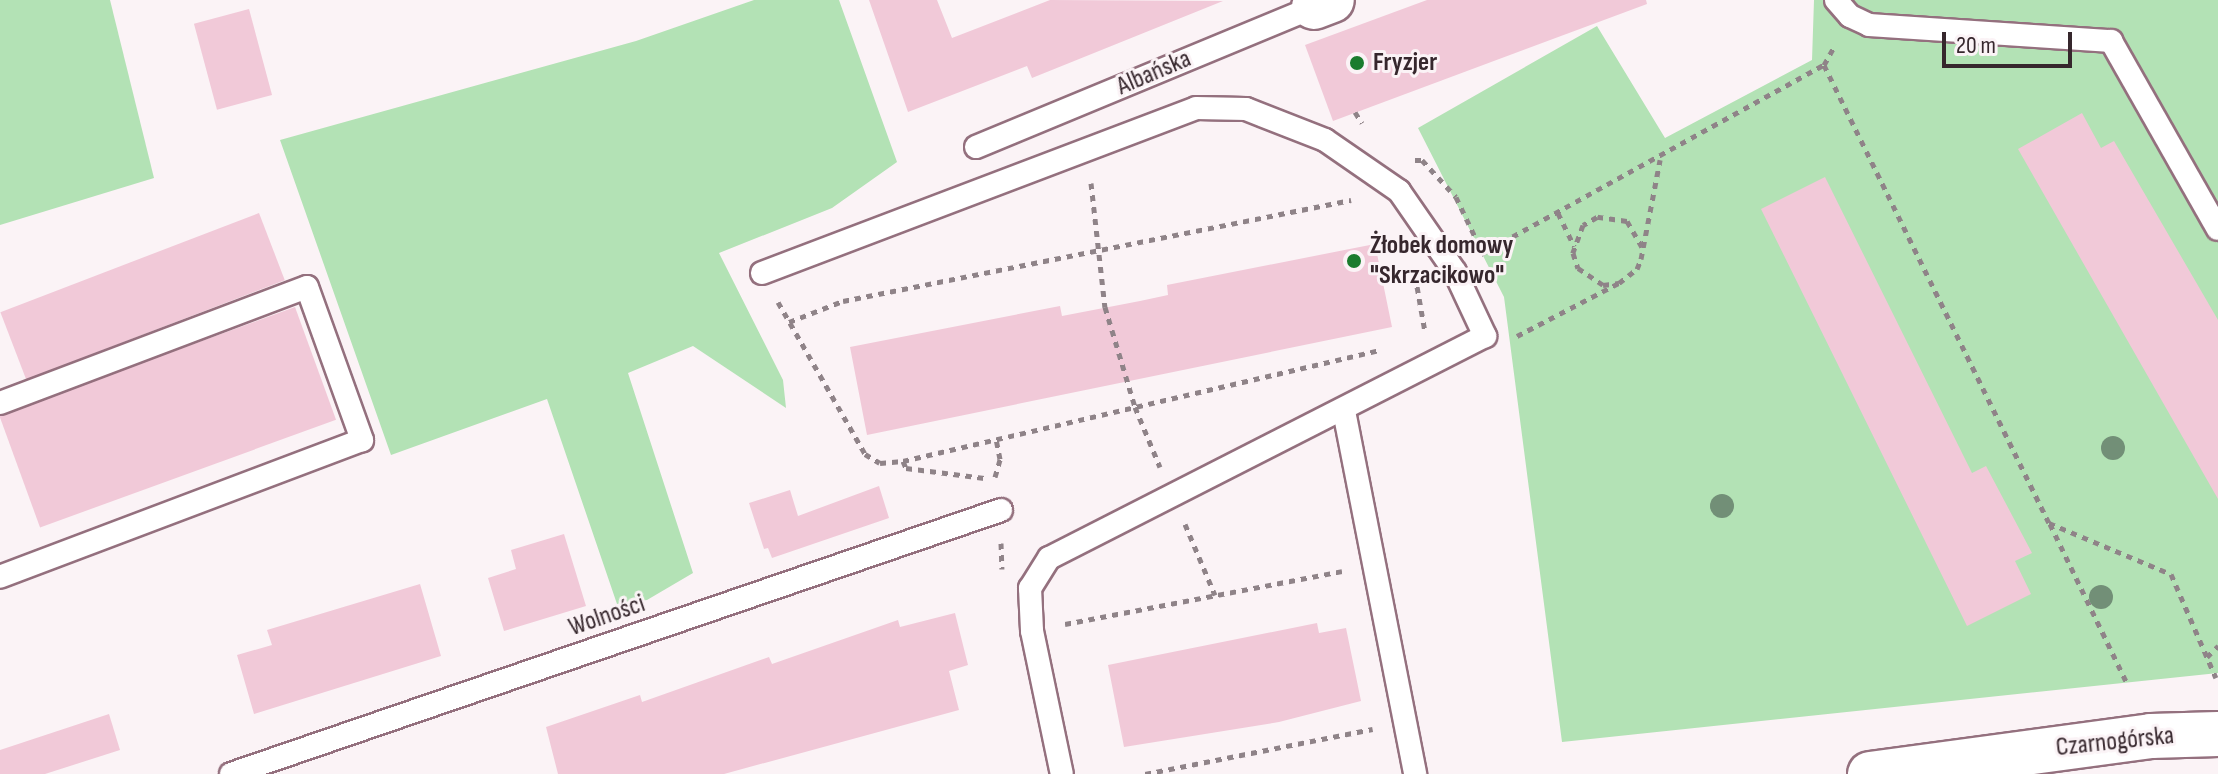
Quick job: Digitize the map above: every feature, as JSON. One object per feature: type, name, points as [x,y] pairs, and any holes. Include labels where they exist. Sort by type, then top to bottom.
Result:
[{"type":"street","name":"Czarnogórska","points":[[1870,774],[1927,770],[2151,736],[2218,734]]},
{"type":"lane","name":"Albańska","points":[[976,147],[1323,3]]},
{"type":"lane","points":[[1843,8],[1869,25],[2111,41],[2218,229]]},
{"type":"lane","points":[[762,273],[1088,146],[1196,108],[1246,109],[1325,140],[1399,191],[1455,272],[1485,336],[1344,411],[1049,558],[1030,588],[1032,631],[1062,774]]},
{"type":"lane","points":[[0,403],[307,287],[362,440],[0,577]]},
{"type":"lane","points":[[1344,411],[1415,774]]},
{"type":"lane","name":"Wolności","points":[[231,774],[1001,510]]},
{"type":"path","points":[[1455,272],[1824,65],[1843,8]]},
{"type":"path","points":[[1824,65],[2128,685]]},
{"type":"path","points":[[1088,146],[1105,307],[1135,407],[1215,595]]},
{"type":"path","points":[[1413,265],[1426,339],[1515,337],[1619,283],[1637,269],[1660,159]]},
{"type":"path","points":[[789,322],[843,301],[1399,191]]},
{"type":"path","points":[[1558,213],[1574,247],[1578,268],[1589,279],[1619,283]]},
{"type":"path","points":[[1574,247],[1583,225],[1612,216],[1627,221],[1642,247]]},
{"type":"path","points":[[762,273],[865,454],[880,463],[903,461],[1373,351]]},
{"type":"path","points":[[903,461],[906,468],[994,479],[1000,459],[996,439]]},
{"type":"path","points":[[2049,523],[2171,574],[2216,678]]},
{"type":"path","points":[[1032,631],[1375,565]]},
{"type":"path","points":[[2207,657],[2218,646]]},
{"type":"path","points":[[1145,774],[1343,735]]},
{"type":"green space","points":[[0,0],[110,0],[154,178],[0,225]]},
{"type":"green space","points":[[754,0],[839,0],[897,162],[832,208],[719,253],[783,380],[786,408],[693,346],[628,373],[693,573],[647,600],[617,604],[547,399],[391,455],[280,140],[636,41]]},
{"type":"green space","points":[[1814,0],[2218,0],[2218,673],[1562,742],[1504,297],[1418,128],[1597,26],[1665,138],[1812,60]]},
{"type":"building","points":[[869,0],[937,0],[952,38],[1050,0],[1223,1],[1032,78],[1027,66],[908,112]]},
{"type":"building","points":[[1427,0],[1646,0],[1647,4],[1333,121],[1305,45]]},
{"type":"building","points":[[249,9],[272,95],[217,110],[194,24]]},
{"type":"building","points":[[2082,113],[2101,148],[2114,141],[2218,320],[2218,499],[2018,149]]},
{"type":"building","points":[[1825,177],[1972,473],[1986,466],[2032,553],[2015,561],[2031,594],[1967,626],[1761,209]]},
{"type":"building","points":[[259,213],[285,280],[26,379],[0,312]]},
{"type":"building","points":[[1375,244],[1392,327],[867,435],[850,347],[1060,306],[1062,316],[1140,301],[1168,295],[1167,285]]},
{"type":"building","points":[[295,307],[336,420],[40,527],[0,414]]},
{"type":"building","points":[[879,486],[889,518],[772,558],[768,548],[764,549],[749,503],[790,490],[798,516]]},
{"type":"building","points":[[564,534],[586,606],[504,631],[488,578],[516,569],[511,550]]},
{"type":"building","points":[[420,584],[441,656],[254,714],[237,655],[272,645],[267,630]]},
{"type":"building","points":[[955,613],[968,665],[949,671],[959,710],[724,774],[558,774],[546,727],[640,695],[642,702],[769,657],[772,664],[898,620],[900,627]]},
{"type":"building","points":[[1317,623],[1319,633],[1346,628],[1361,701],[1279,722],[1124,747],[1108,665]]},
{"type":"building","points":[[109,714],[120,750],[45,774],[0,774],[0,750]]},
{"type":"place","name":"Fryzjer","points":[[1357,63]]},
{"type":"place","name":"Żłobek domowy \"Skrzacikowo\"","points":[[1354,261]]}]
